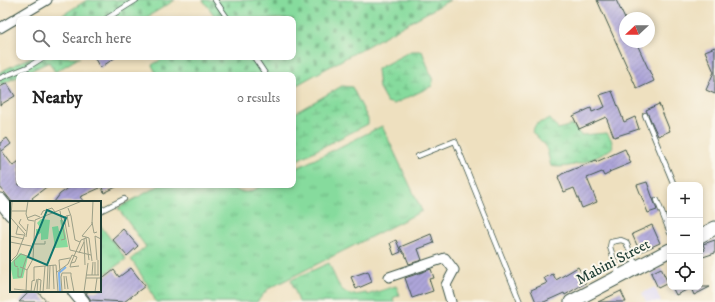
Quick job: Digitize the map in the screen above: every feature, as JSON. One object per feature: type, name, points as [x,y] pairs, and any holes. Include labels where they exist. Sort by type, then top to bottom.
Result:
[{"type":"main road","points":[[0,200],[10,213]]},
{"type":"main road","points":[[703,234],[715,228]]},
{"type":"main road","name":"Mabini Street","points":[[571,302],[667,252]]},
{"type":"main road","points":[[75,292],[83,302]]},
{"type":"street","points":[[20,16],[47,0]]},
{"type":"street","points":[[0,28],[16,18]]},
{"type":"street","points":[[389,277],[445,258],[454,270],[446,285],[451,302]]},
{"type":"lane","points":[[111,16],[136,0]]},
{"type":"lane","points":[[215,0],[226,16]]},
{"type":"lane","points":[[0,78],[28,67],[39,60]]},
{"type":"lane","points":[[256,60],[264,72]]},
{"type":"lane","points":[[645,115],[673,182]]},
{"type":"lane","points":[[418,156],[455,141],[520,302]]},
{"type":"lane","points":[[101,210],[124,199]]},
{"type":"lane","points":[[657,200],[667,225]]},
{"type":"lane","points":[[619,277],[610,247],[611,242],[621,240],[626,242],[637,268]]},
{"type":"shaded area","points":[[655,287],[661,302],[646,302],[642,293]]},
{"type":"green space","points":[[87,0],[175,0],[149,16],[61,16]]},
{"type":"green space","points":[[203,0],[450,0],[296,85],[296,72],[156,72],[152,65],[160,60],[296,60],[296,16],[215,16]]},
{"type":"green space","points":[[411,51],[422,51],[433,81],[432,86],[394,104],[387,102],[379,88],[377,69]]},
{"type":"green space","points":[[25,60],[75,60],[55,72],[49,62],[28,72],[16,72],[16,77],[0,85],[0,72]]},
{"type":"green space","points":[[342,86],[352,87],[368,119],[368,124],[296,160],[296,112]]},
{"type":"green space","points":[[550,119],[558,129],[572,125],[581,135],[607,133],[611,139],[613,147],[600,156],[574,165],[558,167],[551,166],[546,146],[532,132],[536,124]]},
{"type":"green space","points":[[382,126],[422,211],[268,289],[257,302],[156,302],[149,287],[131,259],[146,247],[118,208],[155,188],[233,188],[240,192],[249,192],[258,188],[296,188],[296,169]]},
{"type":"green space","points":[[101,226],[126,259],[102,276],[101,274]]},
{"type":"green space","points":[[329,263],[338,283],[345,292],[357,295],[366,293],[367,295],[396,286],[400,295],[393,298],[394,302],[299,302],[291,280]]},
{"type":"building","points":[[597,0],[616,0],[622,12],[619,12],[619,48],[639,48],[654,81],[637,89]]},
{"type":"building","points":[[715,47],[715,94],[706,90],[714,72],[705,51]]},
{"type":"building","points":[[96,60],[112,60],[100,68]]},
{"type":"building","points":[[7,83],[15,96],[0,105],[0,87]]},
{"type":"building","points":[[612,91],[624,122],[635,117],[639,129],[614,137],[606,117],[579,129],[573,116],[591,108],[592,112],[605,107],[600,95]]},
{"type":"building","points":[[659,104],[670,131],[658,136],[646,110]]},
{"type":"building","points":[[7,138],[11,144],[2,151],[13,166],[16,164],[16,188],[45,188],[32,198],[34,201],[11,201],[0,187],[0,143]]},
{"type":"building","points":[[625,149],[631,163],[609,172],[610,173],[604,176],[602,172],[587,178],[597,202],[582,208],[574,188],[564,192],[558,177],[562,174],[596,160],[596,162]]},
{"type":"building","points":[[647,182],[657,210],[648,213],[637,185]]},
{"type":"building","points":[[69,188],[100,188],[80,197],[83,201],[55,201],[60,194]]},
{"type":"building","points":[[102,188],[114,188],[104,193]]},
{"type":"building","points":[[652,225],[660,243],[640,252],[632,234]]},
{"type":"building","points":[[123,229],[138,246],[127,256],[112,239]]},
{"type":"building","points":[[431,234],[434,243],[418,249],[422,260],[409,264],[400,247]]},
{"type":"building","points":[[396,240],[401,252],[394,255],[390,243]]},
{"type":"building","points":[[715,240],[715,253],[703,257],[703,251],[705,250],[703,244]]},
{"type":"building","points":[[578,267],[587,282],[565,295],[564,293],[544,302],[536,302],[531,290],[547,283],[544,278],[553,274],[556,280]]},
{"type":"building","points":[[131,268],[145,286],[124,302],[91,300],[86,293],[101,292],[101,280],[114,270],[119,277]]},
{"type":"building","points":[[661,268],[667,284],[658,288],[651,273]]},
{"type":"building","points":[[431,269],[434,278],[429,279],[433,291],[412,298],[405,278]]},
{"type":"building","points":[[368,271],[372,282],[356,289],[351,277]]},
{"type":"building","points":[[703,287],[710,287],[694,295],[692,290],[703,290]]},
{"type":"building","points":[[674,290],[687,290],[676,295]]},
{"type":"building","points":[[621,291],[626,302],[598,302]]},
{"type":"building","points":[[29,292],[38,292],[47,302],[19,302]]}]
